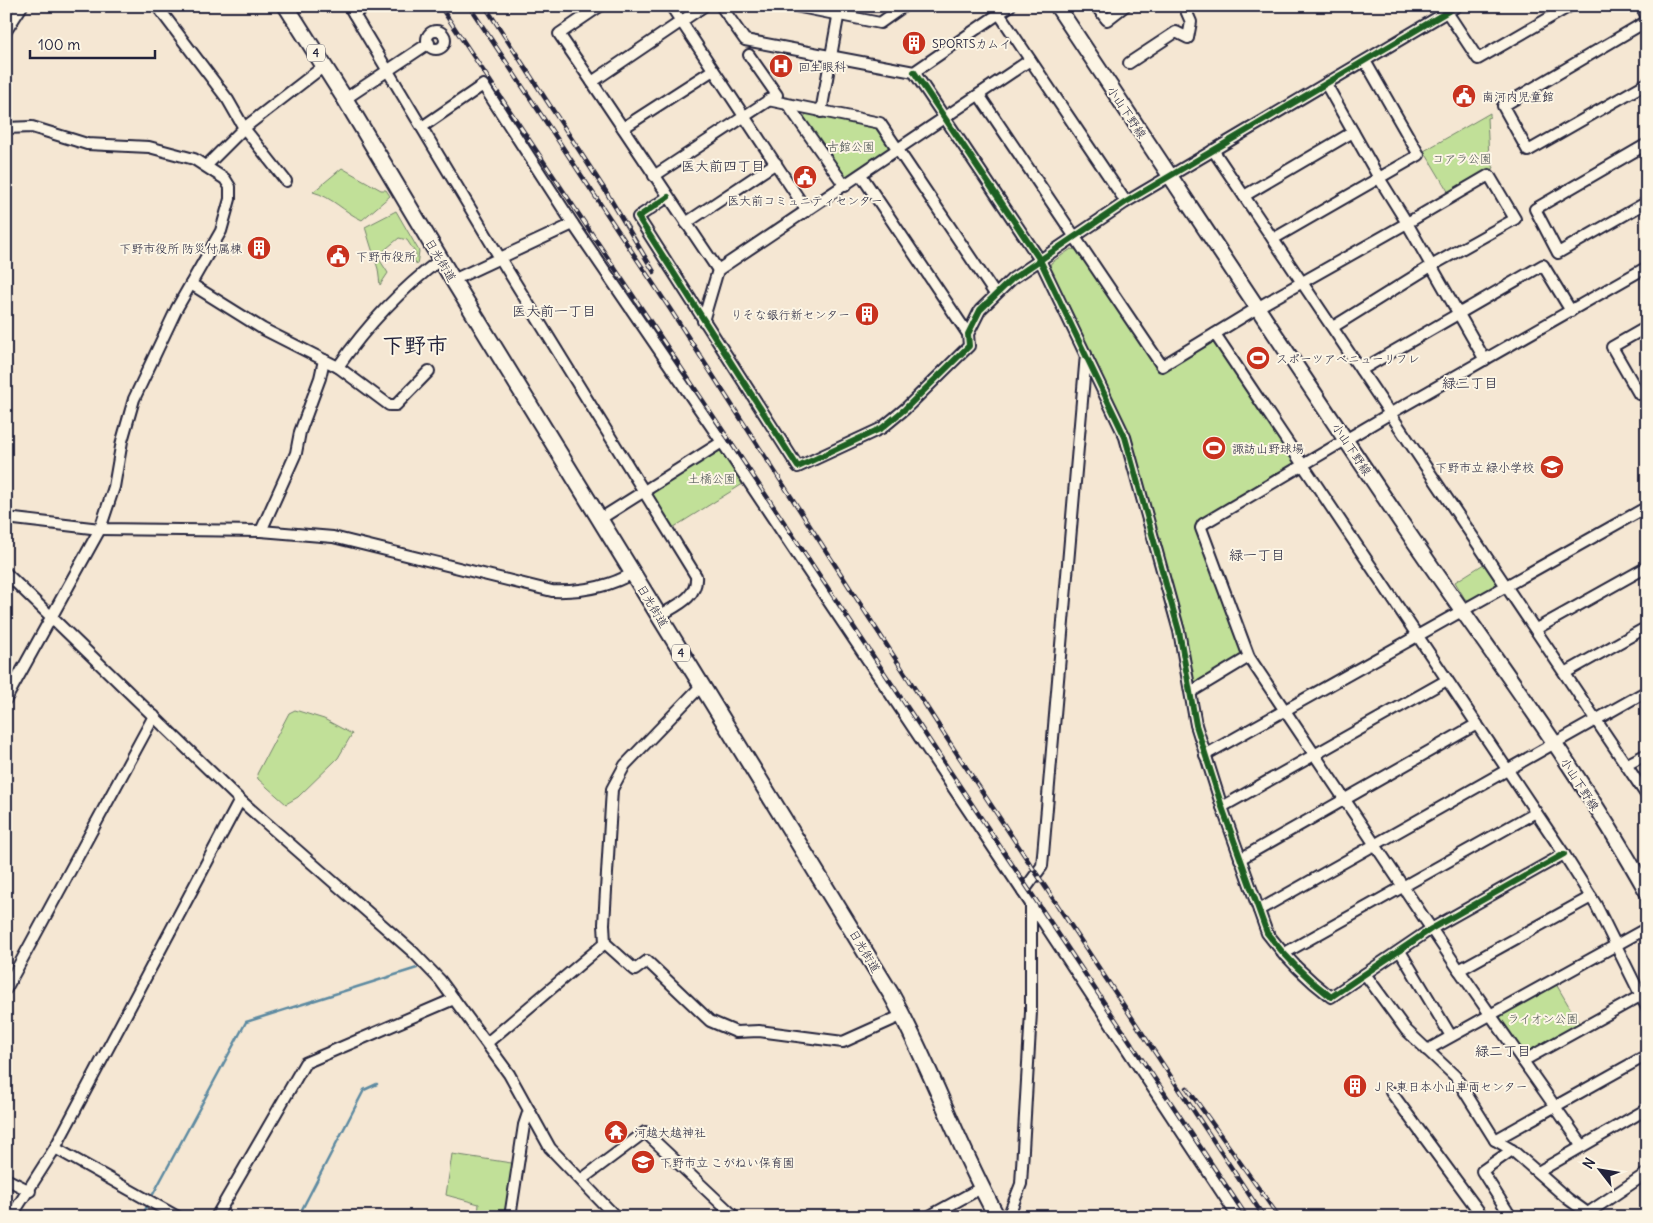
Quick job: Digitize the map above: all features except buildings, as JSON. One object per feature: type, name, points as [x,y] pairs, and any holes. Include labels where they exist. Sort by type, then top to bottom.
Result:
[{"type":"highway","name":"日光街道","points":[[286,6],[345,99],[453,280],[903,1015],[981,1188],[997,1217]]},
{"type":"main road","name":"小山下野線","points":[[1057,6],[1256,309],[1554,744],[1627,857],[1647,892]]},
{"type":"street","points":[[6,31],[22,6]]},
{"type":"street","points":[[157,6],[228,100],[244,128],[286,181]]},
{"type":"street","points":[[366,6],[352,10],[500,258],[696,576],[696,583],[689,597],[658,616]]},
{"type":"street","points":[[600,6],[559,34],[718,270]]},
{"type":"street","points":[[671,6],[807,211]]},
{"type":"street","points":[[592,82],[704,6]]},
{"type":"street","points":[[722,6],[745,40],[914,72],[1040,260],[1125,436],[1179,631],[1196,726],[1222,807],[1267,933],[1306,979],[1332,997],[1432,929],[1564,854]]},
{"type":"street","points":[[795,6],[839,10],[880,22],[904,6]]},
{"type":"street","points":[[914,72],[997,10],[1010,6]]},
{"type":"street","points":[[1096,6],[1106,20],[1125,6]]},
{"type":"street","points":[[1130,63],[1176,32],[1188,38],[1191,22],[1184,6]]},
{"type":"street","points":[[968,334],[980,310],[995,294],[1075,236],[1126,202],[1457,6]]},
{"type":"street","points":[[1447,12],[1478,60],[1570,6]]},
{"type":"street","points":[[1641,6],[1647,17]]},
{"type":"street","points":[[821,112],[839,10]]},
{"type":"street","points":[[997,10],[1126,202]]},
{"type":"street","points":[[1647,21],[1502,106],[1528,151],[1647,83]]},
{"type":"street","points":[[345,99],[428,43]]},
{"type":"street","points":[[654,176],[776,95],[749,55]]},
{"type":"street","points":[[703,321],[718,270],[1030,60]]},
{"type":"street","points":[[1273,240],[1419,155],[1365,61]]},
{"type":"street","points":[[207,165],[244,128],[324,66]]},
{"type":"street","points":[[623,128],[713,70]]},
{"type":"street","points":[[1326,84],[1485,360]]},
{"type":"street","points":[[422,127],[483,85],[573,224],[722,442],[1238,1217]]},
{"type":"street","points":[[979,95],[1162,366],[1256,309],[1489,176],[1515,219],[1431,266],[1333,326]]},
{"type":"street","points":[[768,100],[880,123],[995,294]]},
{"type":"street","points":[[788,105],[844,186]]},
{"type":"street","points":[[6,128],[32,127],[88,144],[150,147],[194,159],[207,165],[226,179],[230,187],[230,199],[221,231],[163,337],[134,400],[122,441],[114,487],[100,529],[6,699]]},
{"type":"street","points":[[1244,196],[1353,132]]},
{"type":"street","points":[[1647,144],[1535,209],[1558,253],[1647,202]]},
{"type":"street","points":[[1213,150],[1647,796]]},
{"type":"street","points":[[686,223],[776,163]]},
{"type":"street","points":[[668,197],[638,217],[798,467],[882,428],[905,409],[969,346],[968,334],[860,175]]},
{"type":"street","points":[[453,280],[573,224]]},
{"type":"street","points":[[338,367],[375,318],[410,284],[441,259]]},
{"type":"street","points":[[1362,370],[1543,265],[1571,311]]},
{"type":"street","points":[[1582,1145],[1553,1107],[1459,970],[1249,657],[1201,528],[1203,524],[1391,413],[1647,268]]},
{"type":"street","points":[[191,284],[263,329],[338,367],[389,405],[396,405],[429,371]]},
{"type":"street","points":[[1647,327],[1612,347],[1640,394],[1647,389]]},
{"type":"street","points":[[1215,334],[1592,897],[1647,1008]]},
{"type":"street","points":[[1023,892],[1042,866],[1086,354]]},
{"type":"street","points":[[261,531],[296,453],[300,432],[324,360]]},
{"type":"street","points":[[600,519],[722,442]]},
{"type":"street","points":[[1206,755],[1647,507]]},
{"type":"street","points":[[6,518],[100,529],[261,531],[333,537],[552,591],[585,590],[620,581],[633,573]]},
{"type":"street","points":[[1536,629],[1647,567]]},
{"type":"street","points":[[6,573],[240,800],[413,952],[440,980],[488,1042],[509,1074],[550,1148],[582,1179],[616,1217]]},
{"type":"street","points":[[1565,673],[1647,628]]},
{"type":"street","points":[[1190,692],[1249,657]]},
{"type":"street","points":[[1222,807],[1447,680]]},
{"type":"street","points":[[701,686],[625,765],[612,789],[604,924],[605,943],[635,970],[647,961],[710,1021],[736,1032],[759,1031],[843,1042],[903,1015]]},
{"type":"street","points":[[1259,910],[1647,691]]},
{"type":"street","points":[[6,989],[154,716]]},
{"type":"street","points":[[1240,859],[1477,724]]},
{"type":"street","points":[[1626,765],[1647,754]]},
{"type":"street","points":[[11,1217],[30,1191],[55,1148],[240,800]]},
{"type":"street","points":[[1283,954],[1536,812]]},
{"type":"street","points":[[1459,970],[1592,897]]},
{"type":"street","points":[[1008,1217],[1021,1184],[1031,1012],[1031,904]]},
{"type":"street","points":[[1427,1050],[1647,928]]},
{"type":"street","points":[[488,1042],[605,943]]},
{"type":"street","points":[[1400,950],[1451,1036]]},
{"type":"street","points":[[1365,974],[1406,1030],[1455,1076],[1495,1140],[1512,1150],[1588,1215],[1647,1173]]},
{"type":"street","points":[[1523,1061],[1642,995]]},
{"type":"street","points":[[216,1217],[305,1063],[454,999]]},
{"type":"street","points":[[1495,1140],[1647,1055]]},
{"type":"street","points":[[1391,1092],[1483,1217]]},
{"type":"street","points":[[1538,1172],[1647,1109]]},
{"type":"street","points":[[510,1217],[524,1125],[529,1110]]},
{"type":"street","points":[[582,1179],[646,1132],[735,1217]]},
{"type":"street","points":[[55,1148],[178,1217]]},
{"type":"street","points":[[1511,1217],[1482,1171],[1512,1150]]},
{"type":"street","points":[[6,1179],[30,1191]]},
{"type":"street","points":[[928,1217],[981,1188]]},
{"type":"green space","name":"古館公園","points":[[807,113],[877,126],[890,145],[889,151],[849,178],[843,177],[803,118]]},
{"type":"green space","name":"コアラ公園","points":[[1490,113],[1490,117],[1487,118],[1489,158],[1494,168],[1449,193],[1424,151]]},
{"type":"green space","points":[[342,168],[381,190],[386,190],[390,196],[362,220],[326,197],[313,192]]},
{"type":"green space","points":[[396,211],[419,251],[417,265],[414,260],[416,254],[407,240],[399,238],[381,253],[379,259],[388,273],[380,285],[378,269],[365,227]]},
{"type":"green space","points":[[1071,249],[1077,250],[1161,371],[1210,342],[1216,343],[1295,461],[1293,467],[1196,523],[1242,652],[1240,658],[1198,682],[1192,680],[1141,479],[1049,268],[1051,263]]},
{"type":"green space","name":"土橋公園","points":[[719,449],[725,450],[746,482],[671,529],[651,496],[652,490]]},
{"type":"green space","points":[[1487,562],[1498,581],[1497,587],[1472,601],[1465,599],[1455,582]]},
{"type":"green space","points":[[295,710],[324,719],[352,734],[338,758],[298,797],[286,804],[258,779],[257,774],[289,713]]},
{"type":"green space","name":"ライオン公園","points":[[1556,984],[1580,1025],[1527,1054],[1522,1053],[1500,1021],[1501,1014]]},
{"type":"green space","points":[[452,1154],[518,1164],[510,1217],[478,1217],[479,1204],[446,1195]]},
{"type":"waterway","points":[[151,1198],[246,1022],[417,968]]},
{"type":"waterway","points":[[298,1217],[364,1090],[377,1084]]},
{"type":"waterway","points":[[141,1217],[149,1203]]},
{"type":"railway","points":[[440,6],[1247,1217]]},
{"type":"railway","points":[[469,6],[670,309],[946,737],[1264,1217]]},
{"type":"railway","points":[[485,6],[605,190],[654,272]]},
{"type":"railway","points":[[1187,1088],[1279,1217]]},
{"type":"cycle path","points":[[668,197],[638,217],[798,467],[882,428],[905,409],[969,346],[968,334],[980,310],[1012,279],[1126,202],[1457,6]]},
{"type":"cycle path","points":[[914,72],[1040,260],[1125,437],[1179,631],[1196,725],[1222,807],[1267,933],[1274,942],[1297,967],[1331,997],[1431,929],[1564,854]]},
{"type":"place","name":"SPORTSカムイ","points":[[914,43]]},
{"type":"place","name":"回生眼科","points":[[781,66]]},
{"type":"place","name":"南河内児童館","points":[[1464,96]]},
{"type":"place","name":"医大前コミュニティセンター","points":[[805,177]]},
{"type":"place","name":"下野市役所 防災付属棟","points":[[259,248]]},
{"type":"place","name":"下野市役所","points":[[338,256]]},
{"type":"place","name":"りそな銀行新センター","points":[[867,314]]},
{"type":"place","name":"スポーツアベニューリフレ","points":[[1258,358]]},
{"type":"place","name":"諏訪山野球場","points":[[1214,448]]},
{"type":"place","name":"下野市立 緑小学校","points":[[1552,467]]},
{"type":"place","name":"ＪＲ東日本小山車両センター","points":[[1355,1086]]},
{"type":"place","name":"河越大越神社","points":[[616,1132]]},
{"type":"place","name":"下野市立 こがねい保育園","points":[[643,1162]]},
{"type":"district","name":"医大前四丁目","points":[[723,166]]},
{"type":"district","name":"医大前一丁目","points":[[554,311]]},
{"type":"district","name":"下野市","points":[[415,345]]},
{"type":"district","name":"緑三丁目","points":[[1470,383]]},
{"type":"district","name":"緑一丁目","points":[[1257,555]]},
{"type":"district","name":"緑二丁目","points":[[1503,1051]]}]
